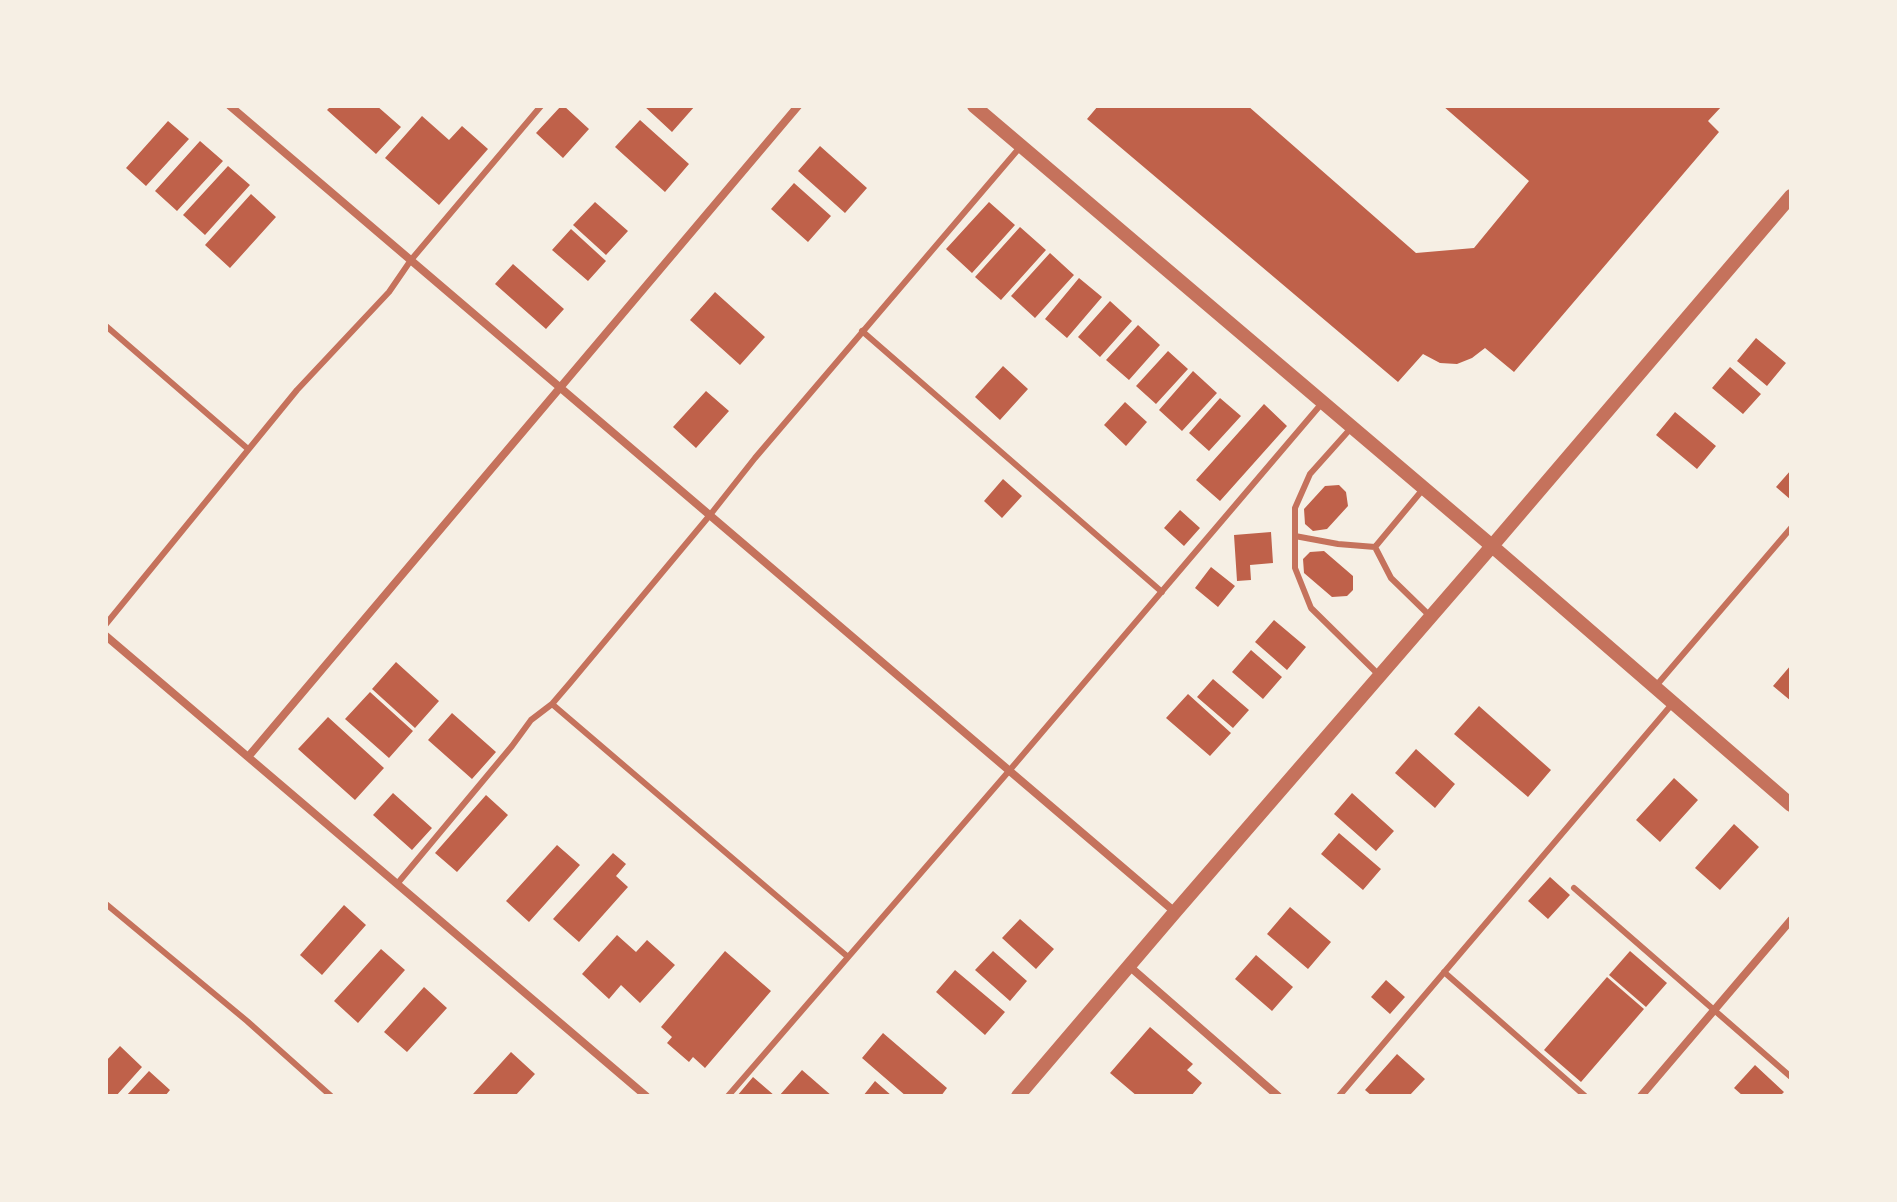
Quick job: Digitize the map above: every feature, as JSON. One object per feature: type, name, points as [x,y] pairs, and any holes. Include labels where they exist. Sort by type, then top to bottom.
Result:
[{"type":"street","points":[[230,106],[1175,912]]},
{"type":"street","points":[[248,757],[798,106]]},
{"type":"street","points":[[974,106],[1492,546],[1791,805]]},
{"type":"street","points":[[1018,1096],[1791,196]]},
{"type":"street","points":[[106,636],[646,1096]]},
{"type":"street","points":[[1641,1096],[1791,920]]},
{"type":"street","points":[[1129,966],[1278,1096]]},
{"type":"lane","points":[[106,624],[297,390],[389,292],[411,260],[541,106]]},
{"type":"lane","points":[[397,884],[531,720],[552,704],[755,458],[1021,146]]},
{"type":"lane","points":[[106,326],[248,449]]},
{"type":"lane","points":[[862,331],[1162,592]]},
{"type":"lane","points":[[728,1096],[1323,402]]},
{"type":"lane","points":[[1352,427],[1310,474],[1295,508],[1295,568],[1311,608],[1380,676]]},
{"type":"lane","points":[[1375,547],[1424,488]]},
{"type":"lane","points":[[1655,687],[1791,528]]},
{"type":"lane","points":[[1295,536],[1375,547]]},
{"type":"lane","points":[[1375,547],[1391,578],[1431,617]]},
{"type":"lane","points":[[1339,1096],[1673,703]]},
{"type":"lane","points":[[552,704],[848,957]]},
{"type":"lane","points":[[1574,888],[1791,1077]]},
{"type":"lane","points":[[106,904],[247,1021],[331,1096]]},
{"type":"lane","points":[[1444,972],[1585,1096]]},
{"type":"building","points":[[331,106],[377,106],[401,127],[376,154],[327,110]]},
{"type":"building","points":[[561,106],[589,129],[563,158],[536,133]]},
{"type":"building","points":[[644,106],[695,106],[672,132]]},
{"type":"building","points":[[1098,106],[1248,106],[1416,253],[1474,248],[1529,181],[1443,106],[1722,106],[1708,121],[1719,132],[1514,372],[1485,348],[1457,364],[1440,363],[1423,354],[1398,382],[1087,119]]},
{"type":"building","points":[[422,116],[449,140],[462,126],[488,149],[439,205],[385,158]]},
{"type":"building","points":[[640,120],[689,164],[665,192],[615,147]]},
{"type":"building","points":[[168,121],[189,139],[146,186],[126,168]]},
{"type":"building","points":[[200,141],[223,161],[177,211],[155,191]]},
{"type":"building","points":[[820,146],[867,188],[845,213],[798,171]]},
{"type":"building","points":[[228,166],[250,185],[205,235],[183,215]]},
{"type":"building","points":[[794,183],[831,216],[808,242],[771,209]]},
{"type":"building","points":[[251,194],[276,217],[230,268],[205,245]]},
{"type":"building","points":[[595,202],[628,231],[606,255],[573,225]]},
{"type":"building","points":[[989,202],[1015,225],[972,273],[946,249]]},
{"type":"building","points":[[1020,227],[1046,250],[1001,300],[975,277]]},
{"type":"building","points":[[571,229],[606,261],[588,281],[552,250]]},
{"type":"building","points":[[1050,253],[1074,275],[1035,318],[1011,296]]},
{"type":"building","points":[[513,264],[564,309],[546,329],[495,284]]},
{"type":"building","points":[[1079,278],[1102,297],[1067,338],[1045,319]]},
{"type":"building","points":[[715,292],[765,337],[740,365],[690,320]]},
{"type":"building","points":[[1110,301],[1132,321],[1100,357],[1078,337]]},
{"type":"building","points":[[1138,325],[1160,345],[1129,380],[1106,360]]},
{"type":"building","points":[[1756,338],[1786,363],[1767,386],[1737,361]]},
{"type":"building","points":[[1168,351],[1188,369],[1156,404],[1136,386]]},
{"type":"building","points":[[1003,366],[1028,389],[1000,420],[975,397]]},
{"type":"building","points":[[1730,367],[1761,394],[1743,414],[1712,388]]},
{"type":"building","points":[[1193,371],[1217,393],[1182,431],[1159,410]]},
{"type":"building","points":[[706,391],[729,411],[696,448],[673,427]]},
{"type":"building","points":[[1220,398],[1241,416],[1209,451],[1189,433]]},
{"type":"building","points":[[1125,402],[1147,422],[1126,446],[1104,425]]},
{"type":"building","points":[[1264,404],[1287,426],[1220,501],[1196,480]]},
{"type":"building","points":[[1675,412],[1716,446],[1697,469],[1656,435]]},
{"type":"building","points":[[1791,470],[1791,500],[1776,487]]},
{"type":"building","points":[[1003,479],[1022,496],[1002,518],[984,501]]},
{"type":"building","points":[[1339,485],[1346,492],[1348,506],[1327,529],[1313,531],[1305,524],[1304,509],[1325,486]]},
{"type":"building","points":[[1180,510],[1200,528],[1184,546],[1164,528]]},
{"type":"building","points":[[1271,532],[1273,563],[1250,565],[1251,580],[1237,581],[1234,535]]},
{"type":"building","points":[[1324,551],[1353,576],[1353,590],[1347,596],[1332,597],[1304,573],[1303,559],[1310,552]]},
{"type":"building","points":[[1211,567],[1235,586],[1218,607],[1195,588]]},
{"type":"building","points":[[1274,620],[1306,647],[1287,670],[1255,642]]},
{"type":"building","points":[[1251,650],[1282,677],[1263,699],[1232,672]]},
{"type":"building","points":[[396,662],[439,701],[415,728],[372,689]]},
{"type":"building","points":[[1791,665],[1791,701],[1773,686]]},
{"type":"building","points":[[1213,679],[1249,710],[1233,728],[1197,697]]},
{"type":"building","points":[[370,692],[413,731],[389,758],[345,719]]},
{"type":"building","points":[[1188,694],[1231,733],[1210,756],[1166,718]]},
{"type":"building","points":[[1479,706],[1551,770],[1528,797],[1454,734]]},
{"type":"building","points":[[452,713],[496,752],[472,779],[428,740]]},
{"type":"building","points":[[328,717],[384,768],[355,800],[298,749]]},
{"type":"building","points":[[1416,749],[1455,784],[1435,808],[1395,773]]},
{"type":"building","points":[[1674,778],[1698,800],[1660,842],[1636,820]]},
{"type":"building","points":[[393,793],[432,828],[412,850],[373,815]]},
{"type":"building","points":[[1352,793],[1394,831],[1376,851],[1334,814]]},
{"type":"building","points":[[486,795],[508,815],[457,872],[435,853]]},
{"type":"building","points":[[1734,824],[1759,847],[1720,890],[1695,868]]},
{"type":"building","points":[[1339,833],[1381,869],[1363,890],[1321,854]]},
{"type":"building","points":[[557,845],[580,865],[529,922],[506,901]]},
{"type":"building","points":[[613,853],[626,864],[616,876],[628,887],[579,942],[553,919]]},
{"type":"building","points":[[1550,877],[1570,895],[1548,919],[1528,901]]},
{"type":"building","points":[[344,905],[366,925],[322,975],[300,955]]},
{"type":"building","points":[[1290,907],[1331,942],[1308,969],[1267,934]]},
{"type":"building","points":[[1020,919],[1054,949],[1036,969],[1002,938]]},
{"type":"building","points":[[617,935],[636,952],[647,940],[675,965],[640,1003],[621,985],[609,999],[582,974]]},
{"type":"building","points":[[381,949],[405,970],[358,1023],[334,1001]]},
{"type":"building","points":[[725,951],[771,991],[705,1068],[693,1057],[689,1062],[667,1043],[672,1037],[661,1027]]},
{"type":"building","points":[[993,951],[1027,981],[1010,1001],[975,970]]},
{"type":"building","points":[[1630,951],[1667,983],[1646,1007],[1609,975]]},
{"type":"building","points":[[1256,955],[1293,987],[1272,1011],[1235,979]]},
{"type":"building","points":[[955,970],[1005,1012],[985,1035],[936,992]]},
{"type":"building","points":[[1607,977],[1644,1009],[1581,1082],[1544,1050]]},
{"type":"building","points":[[1386,980],[1405,997],[1390,1014],[1371,997]]},
{"type":"building","points":[[424,987],[447,1008],[407,1052],[384,1032]]},
{"type":"building","points":[[1150,1027],[1193,1064],[1187,1070],[1202,1083],[1191,1096],[1137,1096],[1110,1073]]},
{"type":"building","points":[[883,1033],[947,1088],[941,1096],[906,1096],[862,1058]]},
{"type":"building","points":[[120,1046],[142,1067],[116,1096],[106,1096],[106,1061]]},
{"type":"building","points":[[511,1052],[535,1074],[515,1096],[475,1096],[473,1094]]},
{"type":"building","points":[[1397,1054],[1425,1079],[1409,1096],[1372,1096],[1365,1090]]},
{"type":"building","points":[[1755,1065],[1784,1092],[1780,1096],[1743,1096],[1734,1088]]},
{"type":"building","points":[[802,1070],[832,1096],[779,1096]]},
{"type":"building","points":[[149,1071],[170,1090],[165,1096],[126,1096]]},
{"type":"building","points":[[753,1077],[775,1096],[737,1096]]},
{"type":"building","points":[[875,1081],[892,1096],[863,1096]]}]
